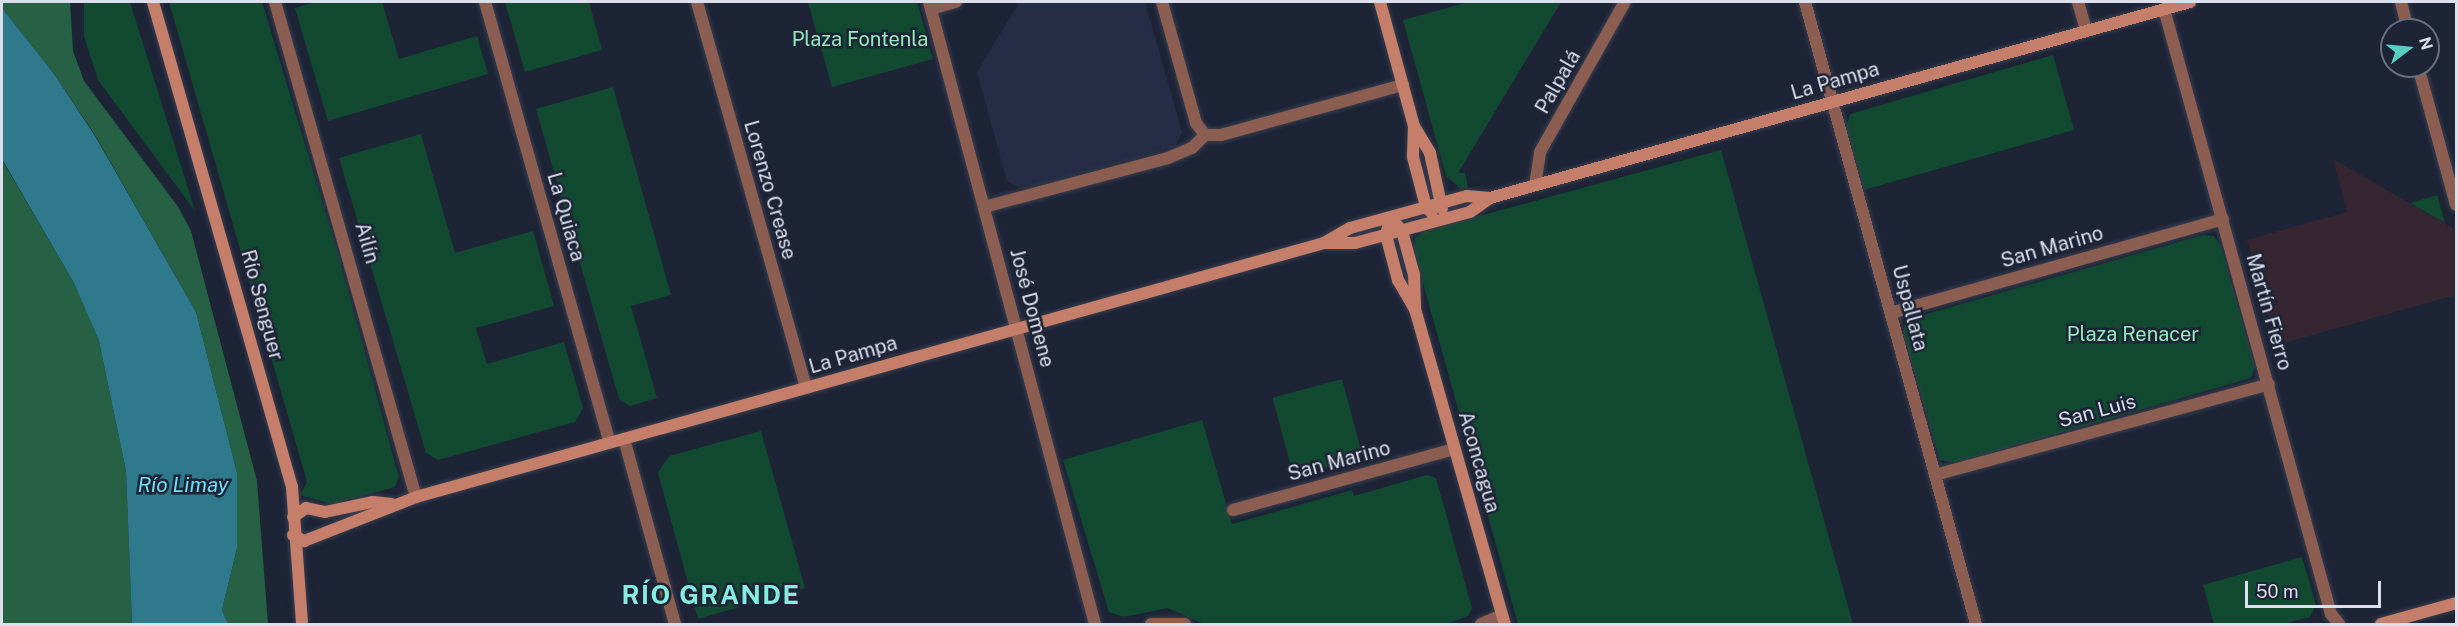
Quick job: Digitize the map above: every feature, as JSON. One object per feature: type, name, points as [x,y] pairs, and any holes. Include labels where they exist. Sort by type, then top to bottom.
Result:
[{"type":"street","name":"Río Senguer","points":[[153,2],[294,494],[293,535],[301,569],[303,624]]},
{"type":"street","name":"Ailín","points":[[275,2],[416,497]]},
{"type":"street","name":"La Quiaca","points":[[485,2],[610,443]]},
{"type":"street","name":"Lorenzo Crease","points":[[697,2],[806,388]]},
{"type":"street","points":[[930,5],[956,2]]},
{"type":"street","points":[[1162,2],[1196,123],[1205,135]]},
{"type":"street","points":[[1380,2],[1414,126],[1430,153],[1443,203],[1438,221]]},
{"type":"street","name":"Palpalá","points":[[1535,185],[1540,152],[1625,2]]},
{"type":"street","name":"Uspallata","points":[[1806,2],[1976,624]]},
{"type":"street","points":[[2078,2],[2086,30]]},
{"type":"street","name":"La Pampa","points":[[1324,243],[1349,244],[1438,221],[1475,210],[1490,198],[2190,2]]},
{"type":"street","points":[[2401,2],[2405,18]]},
{"type":"street","name":"José Domene","points":[[930,5],[1095,624]]},
{"type":"street","name":"Martín Fierro","points":[[2163,9],[2331,614],[2339,624]]},
{"type":"street","points":[[2421,78],[2457,205]]},
{"type":"street","points":[[984,207],[1168,158],[1192,148],[1205,135],[1221,135],[1403,85]]},
{"type":"street","points":[[1414,126],[1413,156],[1426,207],[1438,221]]},
{"type":"street","name":"La Pampa","points":[[293,535],[298,541],[307,540],[333,527],[376,515],[392,504],[1324,243],[1346,229],[1472,195],[1490,198]]},
{"type":"street","name":"Aconcagua","points":[[1390,217],[1402,231],[1415,281],[1415,309]]},
{"type":"street","name":"Aconcagua","points":[[1390,217],[1386,235],[1398,280],[1415,309],[1503,620]]},
{"type":"street","name":"San Marino","points":[[1891,313],[2223,219]]},
{"type":"street","name":"San Luis","points":[[1935,475],[2268,384]]},
{"type":"street","points":[[624,439],[675,624]]},
{"type":"street","name":"San Marino","points":[[1233,510],[1455,449]]},
{"type":"street","name":"La Pampa","points":[[293,517],[302,509],[325,512],[373,502],[392,504]]},
{"type":"street","points":[[2381,624],[2457,603]]},
{"type":"street","points":[[1481,624],[1503,620]]},
{"type":"street","points":[[1151,624],[1185,624]]},
{"type":"shaded area","points":[[1016,2],[1145,2],[1182,132],[1175,147],[1021,189],[1007,181],[977,72],[1017,6]]},
{"type":"shaded area","points":[[2333,159],[2456,230],[2456,295],[2276,345],[2247,240],[2347,212]]},
{"type":"green space","points":[[2,2],[70,2],[73,51],[84,81],[179,208],[191,231],[257,481],[268,624],[228,624],[222,610],[237,548],[237,473],[196,312],[95,135],[54,74],[2,8]]},
{"type":"green space","points":[[84,2],[130,2],[195,211],[98,80],[84,36]]},
{"type":"green space","points":[[169,2],[262,2],[337,250],[399,477],[395,487],[332,504],[300,495],[307,482]]},
{"type":"green space","points":[[316,2],[382,2],[399,59],[477,36],[488,74],[328,121],[295,8]]},
{"type":"green space","points":[[505,2],[589,2],[602,50],[525,72]]},
{"type":"green space","name":"Plaza Fontenla","points":[[808,2],[917,2],[933,59],[832,87]]},
{"type":"green space","points":[[1469,2],[1561,2],[1458,173],[1465,173],[1468,187],[1461,189],[1446,176],[1403,20]]},
{"type":"green space","points":[[2053,55],[2074,130],[1864,190],[1846,127],[1850,114]]},
{"type":"green space","points":[[613,87],[671,295],[631,306],[657,398],[630,406],[619,399],[536,109]]},
{"type":"green space","points":[[421,134],[455,253],[533,231],[554,306],[476,328],[487,364],[564,342],[583,408],[575,422],[438,460],[426,453],[339,158]]},
{"type":"green space","points":[[1721,150],[1853,624],[1518,624],[1414,251],[1415,238],[1425,231]]},
{"type":"green space","points":[[2,160],[74,283],[99,341],[126,471],[132,624],[2,624]]},
{"type":"green space","points":[[2437,195],[2445,223],[2410,203]]},
{"type":"green space","name":"Plaza Renacer","points":[[2203,235],[2214,236],[2221,246],[2255,367],[2251,378],[1955,463],[1940,460],[1903,334],[1906,320]]},
{"type":"green space","points":[[1342,379],[1363,457],[1293,476],[1272,398]]},
{"type":"green space","points":[[1202,420],[1232,524],[1352,490],[1354,496],[1427,475],[1436,478],[1472,608],[1468,616],[1446,624],[1204,624],[1168,608],[1124,617],[1109,612],[1063,460]]},
{"type":"green space","points":[[761,431],[805,588],[698,619],[658,473],[669,456]]},
{"type":"green space","points":[[2302,557],[2316,605],[2310,617],[2283,624],[2214,624],[2203,585]]},
{"type":"water","name":"Río Limay","points":[[2,8],[54,74],[95,136],[196,312],[237,473],[237,548],[222,610],[228,624],[132,624],[126,471],[99,341],[74,283],[2,159]]},
{"type":"district","name":"RÍO GRANDE","points":[[711,595]]}]
